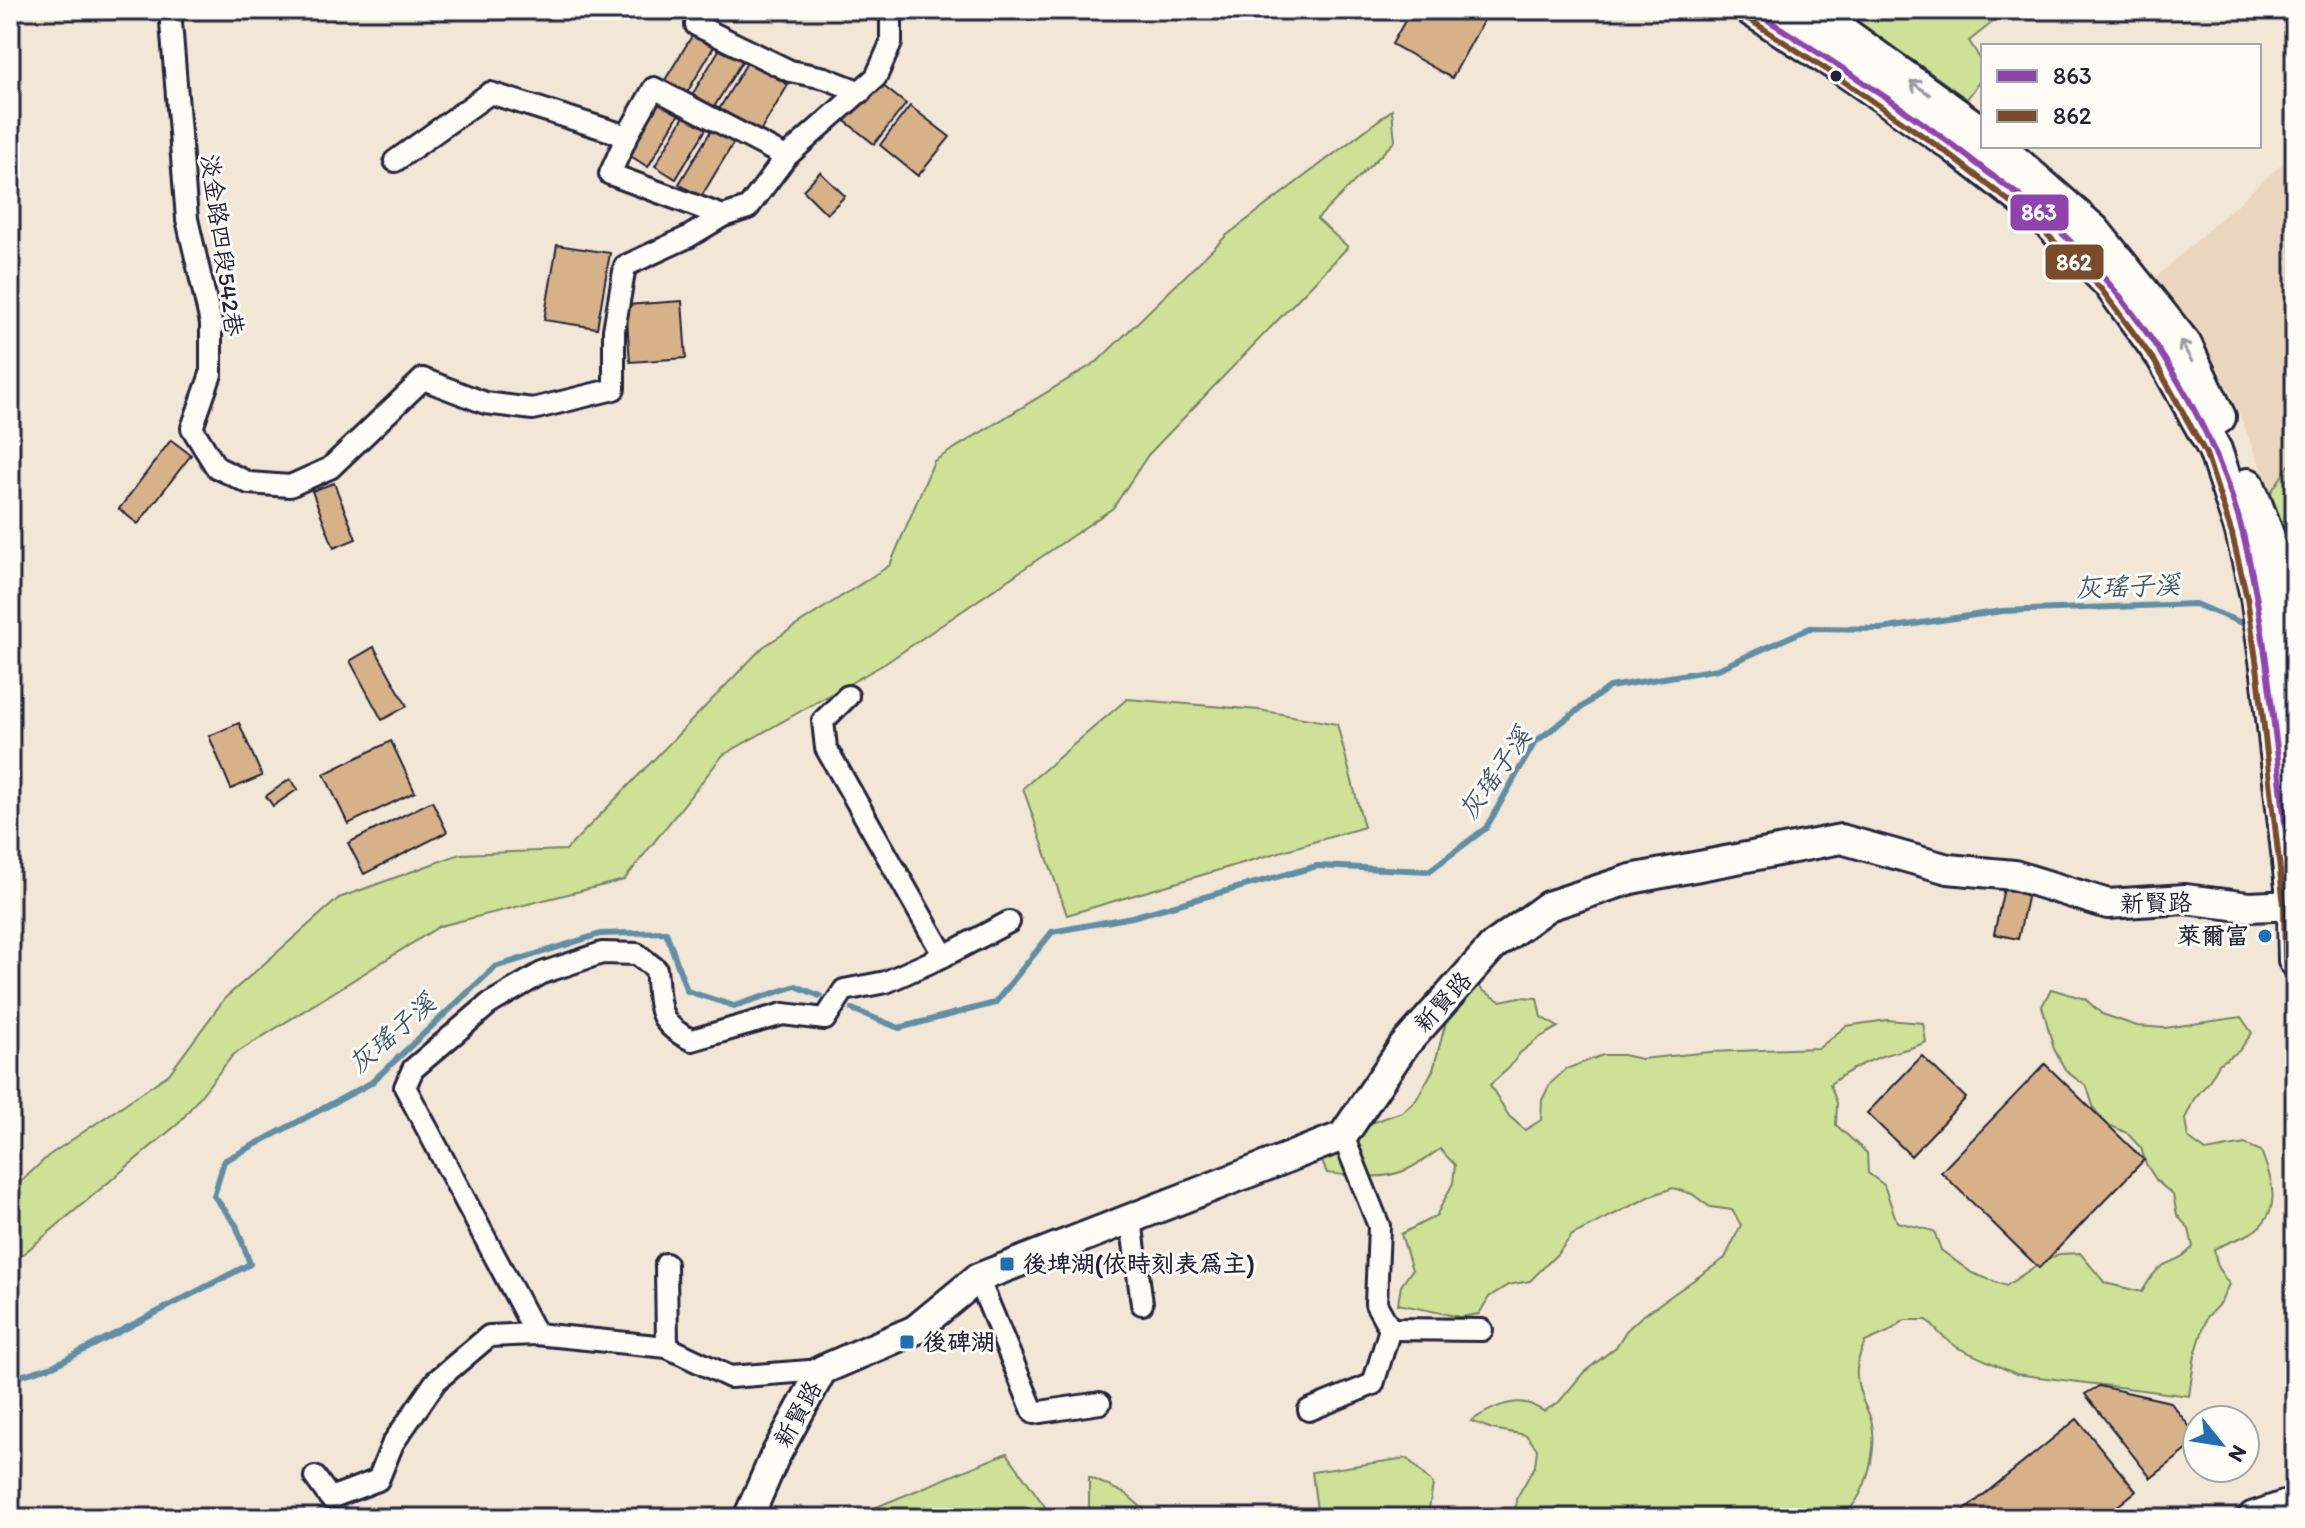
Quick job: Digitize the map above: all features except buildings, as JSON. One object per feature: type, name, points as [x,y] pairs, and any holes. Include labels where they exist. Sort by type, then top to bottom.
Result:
[{"type":"main road","points":[[1752,10],[1952,144],[2039,212],[2109,283],[2163,357],[2215,450],[2269,601],[2285,679],[2295,960]]},
{"type":"main road","points":[[1802,10],[1846,35],[1981,133]]},
{"type":"main road","points":[[1999,148],[2094,231],[2185,345],[2238,459],[2274,553],[2269,601]]},
{"type":"street","name":"淡金路四段542巷","points":[[170,10],[187,219],[211,323],[211,374],[192,428],[216,467],[249,483],[290,486],[330,468],[423,379],[485,403],[533,409],[614,389],[614,330],[625,266],[688,237],[723,216],[748,208],[786,157],[876,77],[891,43],[891,10]]},
{"type":"street","points":[[696,25],[790,71],[825,78],[861,92]]},
{"type":"street","points":[[723,216],[610,174],[654,88],[786,157]]},
{"type":"street","points":[[395,161],[490,93],[627,136]]},
{"type":"street","points":[[848,696],[823,721],[826,748],[944,956]]},
{"type":"street","name":"新賢路","points":[[748,1518],[774,1458],[822,1370],[915,1330],[978,1278],[1343,1136],[1403,1047],[1493,946],[1548,906],[1631,879],[1841,839],[1948,869],[2014,875],[2108,904],[2185,899],[2249,907],[2295,905]]},
{"type":"street","points":[[536,1334],[405,1087],[413,1069],[489,1004],[542,973],[602,953],[637,954],[656,969],[661,1015],[676,1032],[692,1040],[783,1014],[825,1019],[844,990],[886,982],[1009,922]]},
{"type":"street","points":[[1309,1410],[1373,1384],[1390,1329],[1376,1304],[1379,1226],[1343,1136]]},
{"type":"street","points":[[1131,1220],[1142,1304]]},
{"type":"street","points":[[666,1264],[667,1347]]},
{"type":"street","points":[[978,1278],[1034,1413],[1100,1403]]},
{"type":"street","points":[[1390,1329],[1482,1330]]},
{"type":"street","points":[[315,1477],[330,1498],[378,1480],[393,1443],[436,1381],[489,1336],[536,1334],[667,1347],[730,1377],[822,1370]]},
{"type":"street","points":[[2246,1518],[2251,1513],[2295,1498]]},
{"type":"shaded area","points":[[2295,152],[2295,457],[2271,492],[2229,390],[2156,277]]},
{"type":"green space","points":[[1831,10],[2008,10],[1969,41],[1980,58],[1981,78],[1967,99],[1920,65]]},
{"type":"green space","points":[[1392,110],[1395,141],[1317,219],[1348,247],[1148,455],[1113,508],[886,663],[723,755],[624,880],[440,926],[233,1055],[179,1123],[10,1265],[10,1192],[48,1156],[169,1074],[225,998],[339,898],[460,854],[566,850],[763,647],[890,565],[934,461],[1098,361],[1227,235]]},
{"type":"green space","points":[[2295,457],[2295,593],[2271,492]]},
{"type":"green space","points":[[1127,699],[1259,710],[1337,724],[1364,827],[1067,915],[1023,788]]},
{"type":"green space","points":[[1471,974],[1482,990],[1500,1001],[1537,998],[1541,1017],[1558,1027],[1520,1053],[1490,1085],[1509,1116],[1525,1130],[1541,1120],[1542,1100],[1550,1084],[1566,1069],[1603,1055],[1641,1059],[1710,1052],[1819,1048],[1846,1026],[1887,1020],[1923,1023],[1926,1042],[1868,1062],[1830,1084],[1837,1103],[1836,1125],[1867,1153],[1868,1173],[1884,1185],[1897,1222],[1934,1231],[1941,1250],[1972,1273],[2006,1286],[2040,1263],[2060,1254],[2080,1253],[2105,1283],[2142,1292],[2160,1267],[2183,1256],[2193,1247],[2189,1229],[2177,1215],[2173,1195],[2157,1181],[2146,1164],[2141,1148],[2127,1133],[2107,1124],[2094,1109],[2087,1087],[2066,1071],[2054,1049],[2042,1006],[2051,989],[2085,999],[2102,1014],[2137,1026],[2165,1028],[2241,1017],[2252,1033],[2239,1051],[2219,1064],[2194,1099],[2185,1119],[2188,1138],[2206,1151],[2245,1144],[2261,1151],[2269,1173],[2272,1205],[2261,1225],[2251,1233],[2214,1249],[2218,1268],[2229,1284],[2221,1302],[2207,1317],[2195,1355],[2189,1396],[2016,1374],[1958,1348],[1927,1320],[1905,1320],[1865,1342],[1859,1357],[1858,1385],[1871,1421],[1873,1449],[1867,1476],[1856,1501],[1838,1518],[1515,1518],[1516,1499],[1535,1466],[1537,1449],[1526,1435],[1492,1429],[1471,1421],[1504,1404],[1519,1402],[1544,1411],[1559,1402],[1584,1372],[1616,1347],[1626,1331],[1641,1317],[1725,1258],[1741,1225],[1732,1210],[1710,1207],[1692,1194],[1673,1188],[1572,1235],[1530,1281],[1508,1285],[1489,1297],[1479,1314],[1460,1317],[1398,1304],[1401,1286],[1412,1270],[1401,1234],[1436,1216],[1453,1183],[1455,1165],[1440,1149],[1399,1173],[1368,1177],[1327,1173],[1318,1153],[1367,1124],[1402,1112],[1416,1100],[1433,1070],[1450,1007]]},
{"type":"green space","points":[[1007,1453],[1053,1518],[850,1518]]},
{"type":"green space","points":[[1407,1458],[1433,1484],[1429,1510],[1424,1518],[1318,1518],[1312,1472]]},
{"type":"green space","points":[[1089,1477],[1126,1494],[1154,1518],[1089,1518]]},
{"type":"waterway","name":"灰瑤子溪","points":[[852,1009],[899,1028],[995,1003],[1052,932],[1132,917],[1317,866],[1429,871],[1486,828],[1535,742],[1609,687],[1718,669],[1810,628],[1881,629],[2002,611],[2195,604],[2252,627]]},
{"type":"waterway","name":"灰瑤子溪","points":[[10,1379],[53,1366],[250,1264],[236,1225],[214,1196],[224,1161],[371,1083],[495,967],[600,934],[666,932],[687,991],[734,1006],[796,986],[820,996]]},
{"type":"transit line","name":"863","points":[[1752,10],[1901,108],[2039,212],[2106,280],[2136,318],[2189,401],[2229,489],[2255,587],[2277,749],[2291,881],[2295,960]]},
{"type":"transit line","name":"862","points":[[1747,18],[1946,152],[2032,219],[2101,289],[2155,362],[2206,454],[2232,534],[2247,598],[2284,906],[2285,960]]},
{"type":"place","name":"萊爾富","points":[[2265,936]]},
{"type":"place","name":"後埤湖(依時刻表為主)","points":[[1007,1264]]},
{"type":"place","name":"後碑湖","points":[[907,1342]]}]
